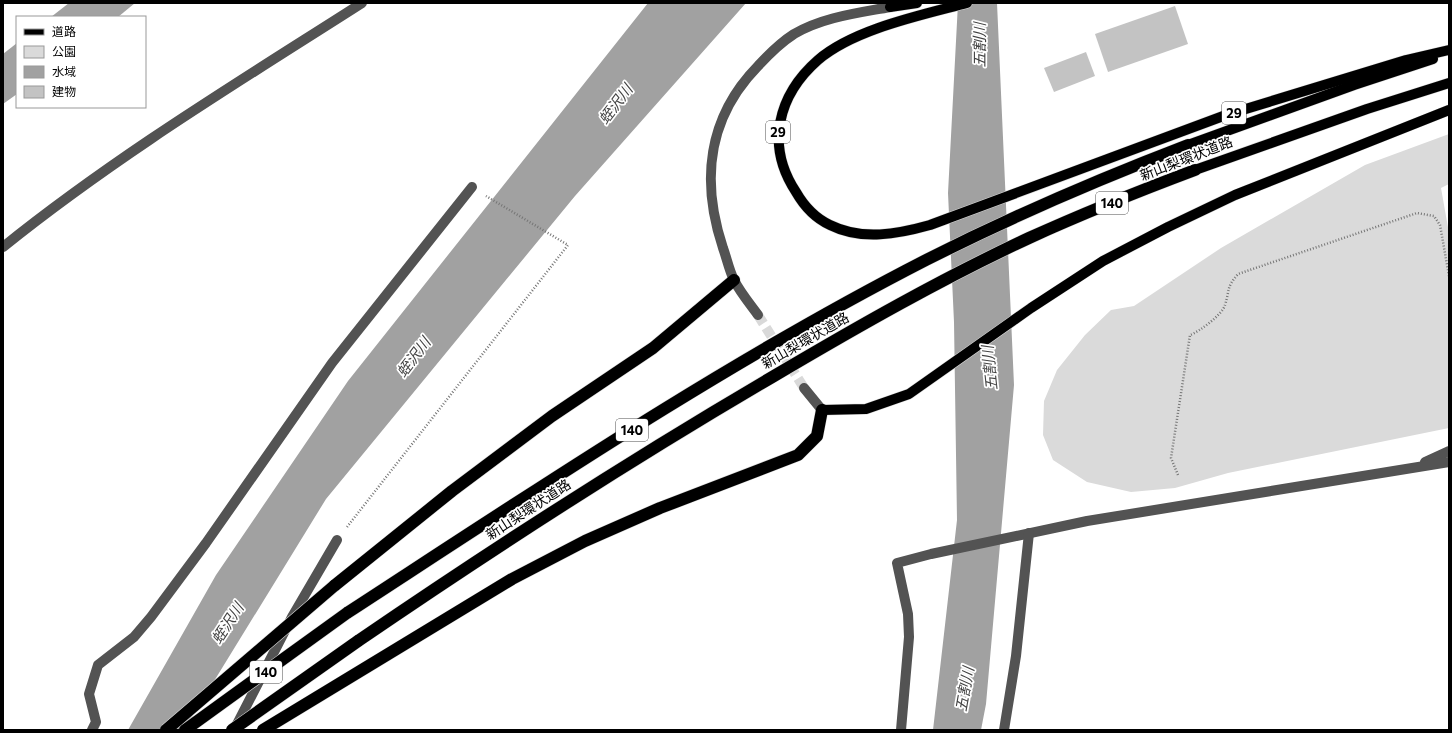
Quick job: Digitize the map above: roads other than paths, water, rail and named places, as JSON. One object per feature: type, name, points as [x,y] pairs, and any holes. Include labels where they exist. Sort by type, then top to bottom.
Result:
[{"type":"highway","name":"新山梨環状道路","points":[[185,730],[347,614],[484,524],[727,371],[834,310],[925,261],[1028,211],[1133,166],[1188,145]]},
{"type":"highway","name":"新山梨環状道路","points":[[233,730],[358,641],[495,548],[638,457],[845,334],[929,288],[1029,238],[1139,191],[1195,170]]},
{"type":"highway","points":[[166,730],[334,586],[452,491],[552,416],[653,348],[734,280]]},
{"type":"highway","points":[[263,730],[512,579],[585,541],[660,508],[798,455],[817,436],[822,410]]},
{"type":"main road","points":[[890,7],[917,3]]},
{"type":"main road","name":"29","points":[[967,3],[859,36],[837,46],[819,59],[804,74],[792,90],[783,108],[778,127],[778,146],[791,185],[813,214],[830,226],[851,232],[874,235],[900,234],[930,225],[1226,115],[1398,62],[1449,50]]},
{"type":"main road","name":"29","points":[[1188,145],[1354,85],[1449,54]]},
{"type":"main road","name":"新山梨環状道路","points":[[1195,170],[1367,109],[1449,83]]},
{"type":"main road","points":[[822,410],[866,409],[909,394],[1031,308],[1103,261],[1168,227],[1235,195],[1449,110]]},
{"type":"street","points":[[3,247],[37,220],[120,160],[362,3]]},
{"type":"street","points":[[758,315],[734,280],[721,241],[713,209],[710,180],[712,153],[726,110],[740,85],[774,49],[795,34],[820,22],[846,15],[890,7]]},
{"type":"street","points":[[92,730],[96,722],[89,694],[98,665],[134,637],[150,617],[206,542],[332,363],[472,187]]},
{"type":"street","points":[[804,388],[822,410]]},
{"type":"street","points":[[1414,468],[1449,451]]},
{"type":"street","points":[[901,730],[909,637],[908,614],[897,563],[931,554],[1087,521],[1449,462]]},
{"type":"street","points":[[1004,730],[1016,656],[1028,534]]},
{"type":"street","points":[[233,730],[292,617],[337,540]]},
{"type":"water","points":[[69,3],[135,3],[119,16],[52,16]]},
{"type":"water","name":"蛭沢川","points":[[648,3],[746,3],[575,196],[326,499],[184,730],[128,730],[216,575],[348,381]]},
{"type":"water","name":"五割川","points":[[958,3],[997,3],[1014,385],[986,704],[981,730],[933,730],[957,520],[954,322],[948,193]]},
{"type":"water","points":[[16,44],[16,95],[3,104],[3,54]]},
{"type":"tunnel","points":[[758,315],[804,388]]}]
